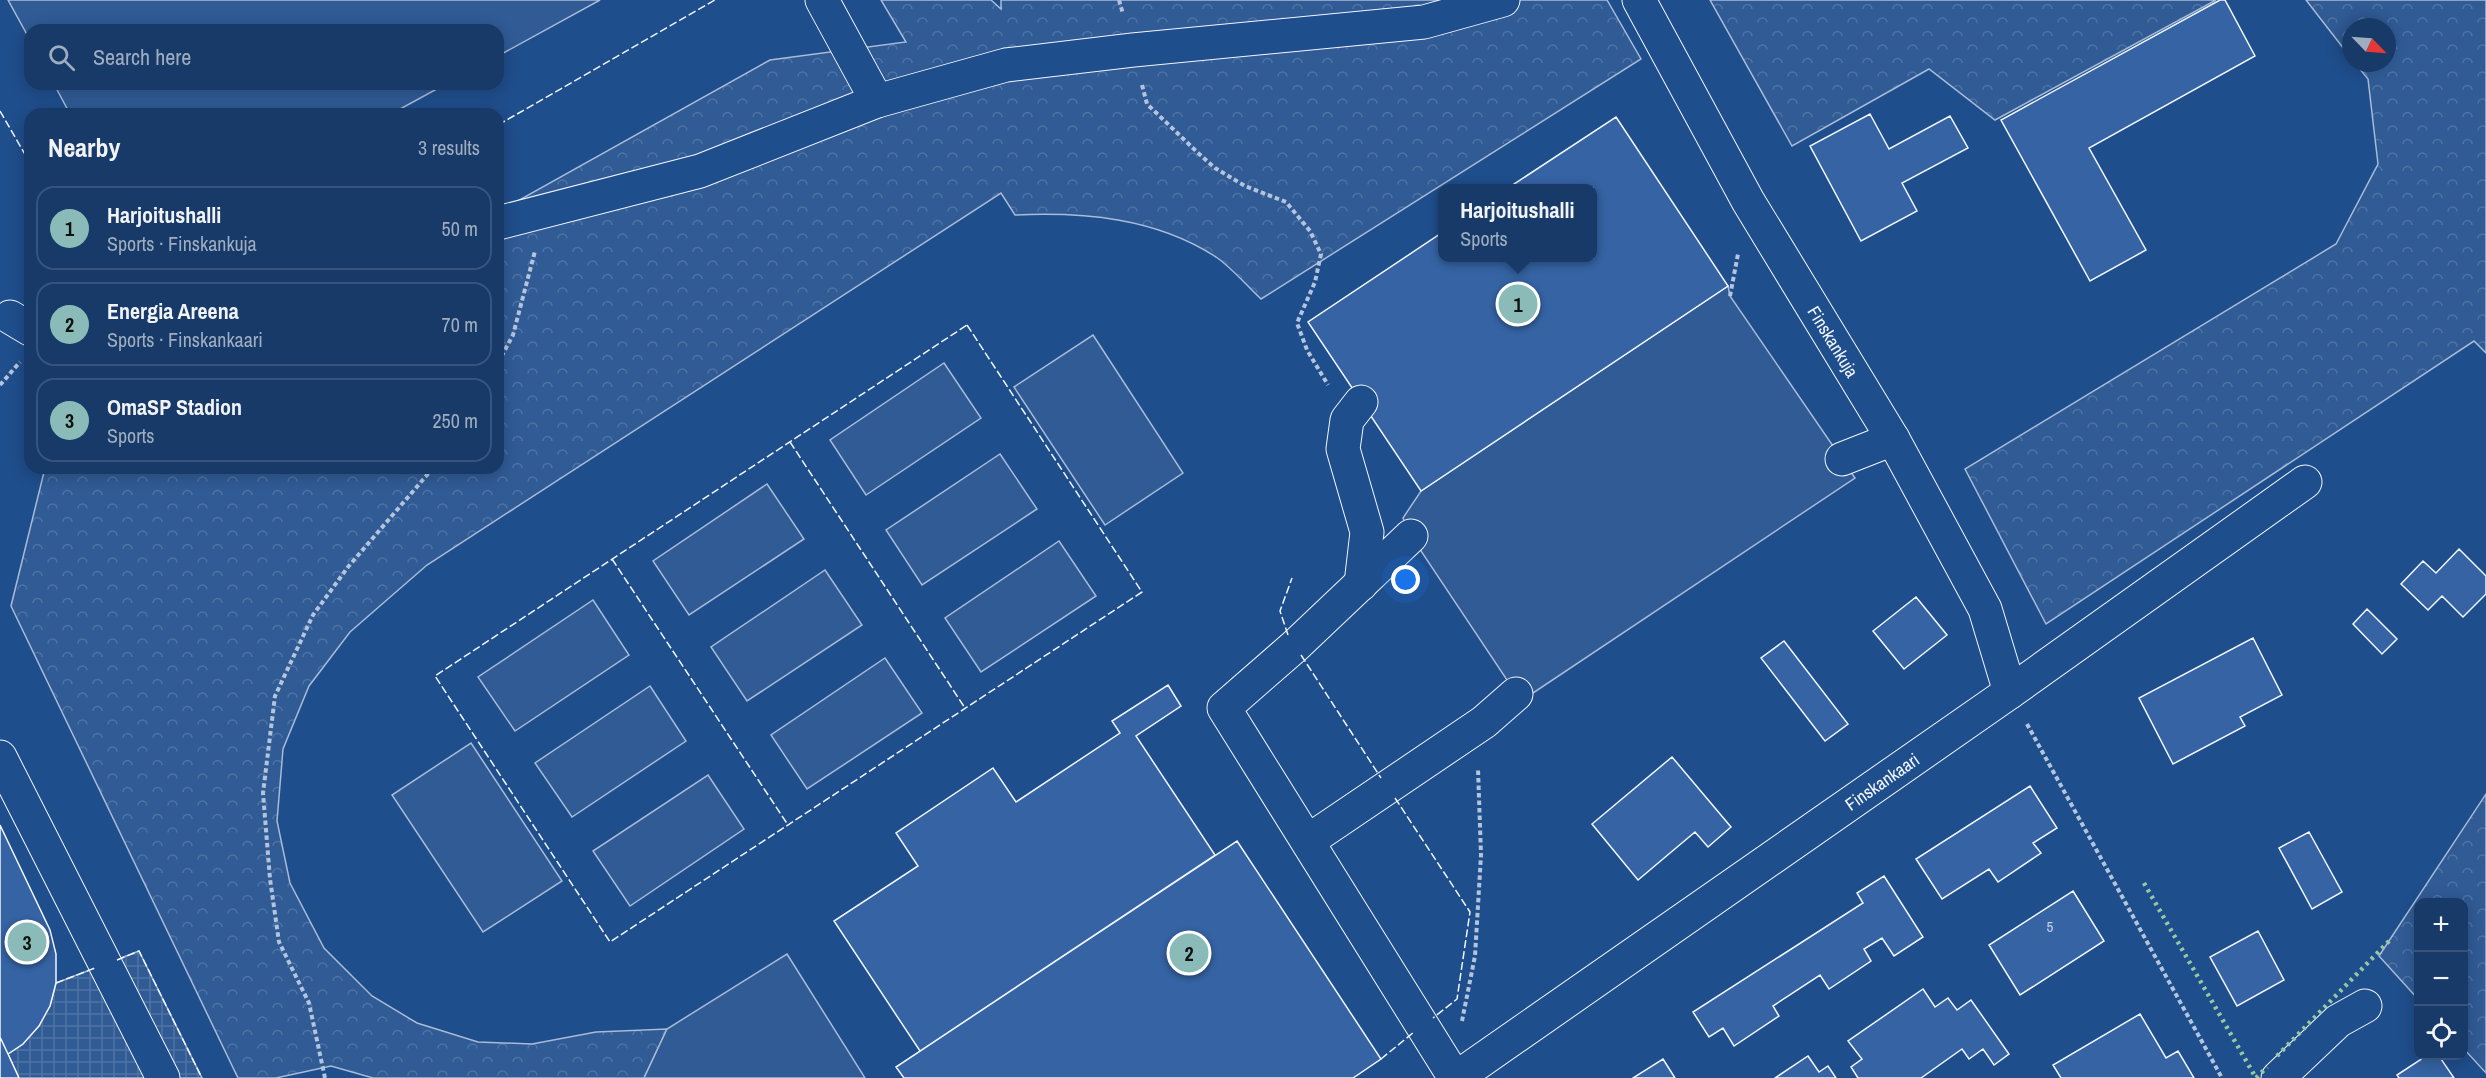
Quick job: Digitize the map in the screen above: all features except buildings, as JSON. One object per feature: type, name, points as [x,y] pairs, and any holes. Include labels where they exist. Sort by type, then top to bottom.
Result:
[{"type":"street","points":[[822,0],[877,101]]},
{"type":"street","points":[[504,221],[700,171],[877,101],[1006,65],[1133,50],[1424,22],[1503,0]]},
{"type":"street","name":"Finskankuja","points":[[1639,0],[1748,201],[1893,439],[1985,609],[2010,692]]},
{"type":"street","points":[[1361,402],[1347,420],[1343,449],[1367,532],[1361,584]]},
{"type":"street","points":[[1842,459],[1893,439]]},
{"type":"street","name":"Finskankaari","points":[[1455,1078],[2010,692],[2305,482]]},
{"type":"street","points":[[1411,536],[1224,708],[1455,1078]]},
{"type":"street","points":[[1308,841],[1484,722],[1516,694]]},
{"type":"street","points":[[0,757],[163,1078]]},
{"type":"street","points":[[2278,1078],[2338,1021],[2366,1006]]},
{"type":"path","points":[[1133,50],[1147,104],[1215,168],[1245,186],[1286,202],[1310,231],[1321,254],[1315,282],[1297,323],[1307,350],[1333,393],[1345,437]]},
{"type":"path","points":[[504,352],[513,335],[546,210]]},
{"type":"path","points":[[0,385],[21,335]]},
{"type":"path","points":[[325,1078],[309,1003],[279,942],[270,879],[263,793],[275,696],[313,615],[348,567],[428,474]]},
{"type":"path","points":[[2010,692],[2222,1078]]},
{"type":"path","points":[[1461,1031],[1475,956],[1481,855],[1477,759],[1484,722]]},
{"type":"green space","points":[[881,0],[991,0],[1001,9],[1001,0],[1607,0],[1641,59],[1443,184],[1438,184],[1438,187],[1261,299],[1216,257],[1169,234],[1119,220],[1068,215],[1015,215],[1001,193],[427,565],[350,632],[309,686],[283,749],[277,821],[290,883],[324,948],[372,996],[417,1023],[478,1042],[532,1044],[596,1032],[667,1029],[644,1078],[373,1078],[331,1066],[276,1078],[238,1078],[11,606],[44,474],[504,474],[504,209],[770,60],[906,42]]},
{"type":"green space","points":[[1710,0],[2216,0],[1995,120],[1929,69],[1792,146]]},
{"type":"green space","points":[[2306,0],[2486,0],[2486,353],[2474,341],[2046,624],[1965,469],[2336,244],[2378,164],[2368,79],[2362,72],[2396,72],[2396,18],[2342,18],[2342,46]]},
{"type":"green space","points":[[2486,794],[2486,1073],[2468,1053],[2468,898],[2417,898]]},
{"type":"green space","points":[[2414,903],[2414,995],[2379,956]]},
{"type":"shaded area","points":[[8,0],[600,0],[504,53],[504,24],[24,24],[24,29]]},
{"type":"shaded area","points":[[57,90],[435,90],[402,108],[67,108]]},
{"type":"shaded area","points":[[1728,286],[1730,296],[1855,478],[1521,701],[1411,536],[1403,518],[1421,491]]},
{"type":"shaded area","points":[[1093,335],[1183,473],[1105,525],[1014,387]]},
{"type":"shaded area","points":[[944,363],[981,418],[866,495],[830,440]]},
{"type":"shaded area","points":[[1000,454],[1037,509],[922,585],[886,530]]},
{"type":"shaded area","points":[[767,484],[804,539],[689,615],[653,561]]},
{"type":"shaded area","points":[[1059,541],[1096,596],[981,672],[945,618]]},
{"type":"shaded area","points":[[825,570],[862,625],[747,701],[711,647]]},
{"type":"shaded area","points":[[593,600],[629,655],[515,731],[478,677]]},
{"type":"shaded area","points":[[885,658],[922,713],[807,789],[771,735]]},
{"type":"shaded area","points":[[650,686],[686,741],[572,817],[535,763]]},
{"type":"shaded area","points":[[471,743],[562,881],[483,932],[392,795]]},
{"type":"shaded area","points":[[708,775],[744,829],[630,906],[593,851]]},
{"type":"shaded area","points":[[139,951],[202,1078],[19,1078],[8,1054],[23,1044],[50,1006],[56,983]]},
{"type":"shaded area","points":[[787,954],[865,1078],[644,1078],[667,1029]]},
{"type":"hedge","points":[[2144,883],[2256,1078],[2267,1067]]},
{"type":"hedge","points":[[2277,1056],[2392,938]]},
{"type":"fence","points":[[504,122],[715,0]]},
{"type":"fence","points":[[0,111],[24,153]]},
{"type":"fence","points":[[967,325],[1142,592],[610,942],[435,676],[967,325]]},
{"type":"fence","points":[[790,442],[965,708]]},
{"type":"fence","points":[[612,559],[788,825]]},
{"type":"fence","points":[[1288,635],[1280,611],[1292,578]]},
{"type":"fence","points":[[1301,655],[1381,778]]},
{"type":"fence","points":[[1395,798],[1470,912],[1457,999],[1433,1018]]},
{"type":"fence","points":[[117,960],[139,951],[202,1078]]},
{"type":"fence","points":[[56,983],[95,968]]},
{"type":"fence","points":[[1381,1059],[1414,1032]]},
{"type":"place","name":"Harjoitushalli","points":[[1518,304]]},
{"type":"place","name":"OmaSP Stadion","points":[[27,942]]},
{"type":"place","name":"Energia Areena","points":[[1189,953]]}]
